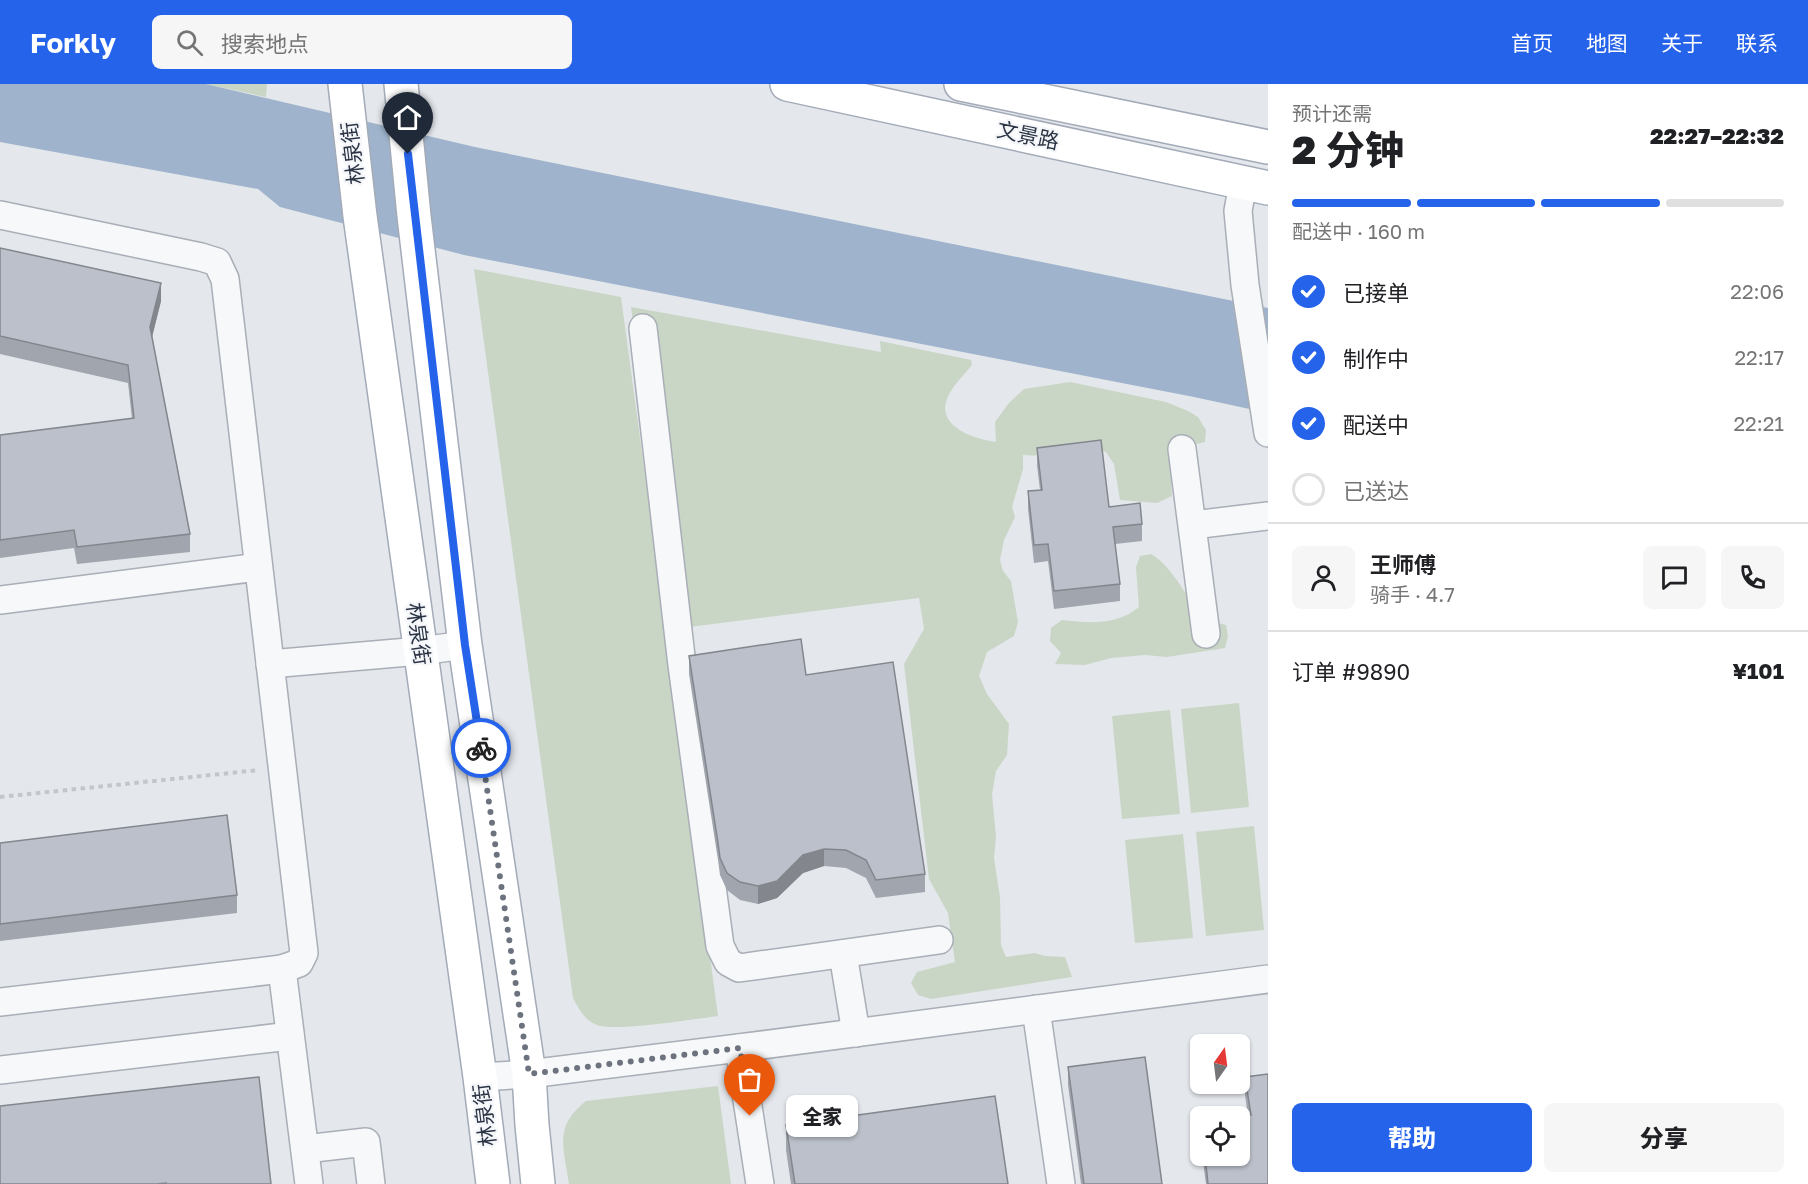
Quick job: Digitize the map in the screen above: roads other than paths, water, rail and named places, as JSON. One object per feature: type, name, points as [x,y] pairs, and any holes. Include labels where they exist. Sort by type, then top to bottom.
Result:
[{"type":"main road","name":"文景路","points":[[787,84],[1255,186]]},
{"type":"main road","name":"文景路","points":[[962,84],[1268,147]]},
{"type":"main road","name":"林泉街","points":[[345,90],[360,216],[493,1184]]},
{"type":"main road","points":[[403,98],[414,216],[465,645],[529,1074],[538,1184]]},
{"type":"street","points":[[1255,186],[1238,211],[1245,285],[1268,433]]},
{"type":"street","points":[[0,215],[201,257],[217,262],[225,279],[304,953],[299,963],[282,969],[0,1002]]},
{"type":"street","points":[[643,328],[682,665],[720,946],[728,962],[739,968],[939,940]]},
{"type":"street","points":[[1182,449],[1206,634]]},
{"type":"street","points":[[1192,525],[1268,516]]},
{"type":"street","points":[[0,600],[258,567]]},
{"type":"street","points":[[270,664],[465,645]]},
{"type":"street","points":[[843,954],[856,1033]]},
{"type":"street","points":[[282,969],[309,1184]]},
{"type":"street","points":[[480,1077],[529,1074],[740,1048],[1268,979]]},
{"type":"street","points":[[1036,1009],[1061,1184]]},
{"type":"street","points":[[0,1070],[290,1036]]},
{"type":"street","points":[[740,1048],[760,1184]]},
{"type":"street","points":[[305,1149],[366,1142],[371,1184]]},
{"type":"water","points":[[0,84],[206,84],[475,147],[1268,308],[1268,413],[464,255],[280,207],[258,189],[0,142]]},
{"type":"place","name":"全家","points":[[750,1116]]}]
